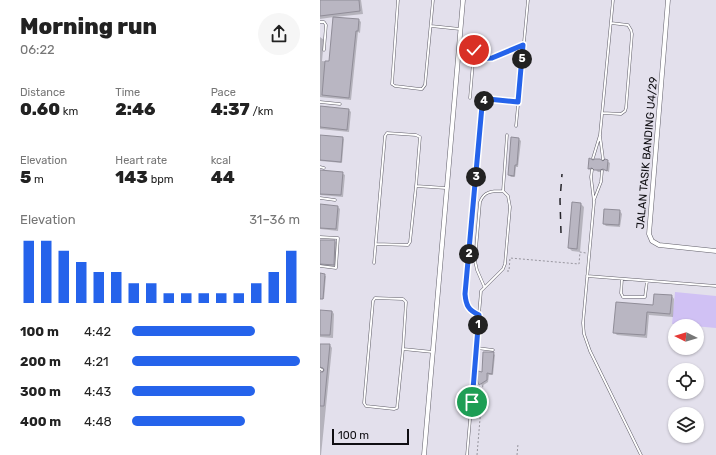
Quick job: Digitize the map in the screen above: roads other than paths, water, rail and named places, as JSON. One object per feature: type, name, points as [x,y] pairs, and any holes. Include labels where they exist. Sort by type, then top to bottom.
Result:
[{"type":"street","points":[[424,455],[463,0]]},
{"type":"street","name":"JALAN TASIK BANDING U4/29","points":[[668,0],[649,234],[652,241],[659,245],[716,251]]},
{"type":"lane","points":[[398,0],[391,82],[393,85],[420,89],[424,87],[433,0]]},
{"type":"lane","points":[[516,126],[528,0]]},
{"type":"lane","points":[[593,158],[600,135],[603,113],[613,0]]},
{"type":"lane","points":[[320,22],[324,22],[326,25],[324,50]]},
{"type":"lane","points":[[603,113],[621,114],[626,108],[632,30],[628,25],[611,22]]},
{"type":"lane","points":[[431,26],[461,29]]},
{"type":"lane","points":[[473,59],[492,58],[523,45]]},
{"type":"lane","points":[[470,98],[474,50]]},
{"type":"lane","points":[[479,315],[472,312],[468,308],[465,294],[482,106],[485,100],[488,99],[518,102]]},
{"type":"lane","points":[[320,102],[340,104]]},
{"type":"lane","points":[[374,263],[385,136],[387,133],[416,135],[420,137],[410,244],[406,246],[376,244]]},
{"type":"lane","points":[[503,191],[508,135]]},
{"type":"lane","points":[[600,135],[603,159]]},
{"type":"lane","points":[[592,170],[591,177],[594,202],[583,323],[584,334],[590,351],[641,455]]},
{"type":"lane","points":[[594,202],[601,182],[602,171]]},
{"type":"lane","points":[[416,186],[448,189]]},
{"type":"lane","points":[[467,455],[481,294],[484,286],[503,269],[505,264],[510,203],[508,196],[503,191],[488,192],[482,197],[480,202],[475,261],[484,286]]},
{"type":"lane","points":[[320,198],[335,200]]},
{"type":"lane","points":[[320,237],[338,238],[336,268],[320,266]]},
{"type":"lane","points":[[587,276],[716,286]]},
{"type":"lane","points":[[622,279],[621,296],[630,297],[645,297],[647,281]]},
{"type":"lane","points":[[375,298],[403,300],[406,302],[403,349],[397,408],[394,410],[366,406],[364,403],[373,301],[375,298]]},
{"type":"lane","points":[[476,348],[493,350]]},
{"type":"lane","points":[[403,349],[433,352]]},
{"type":"railway","points":[[561,233],[560,200],[562,174]]}]
